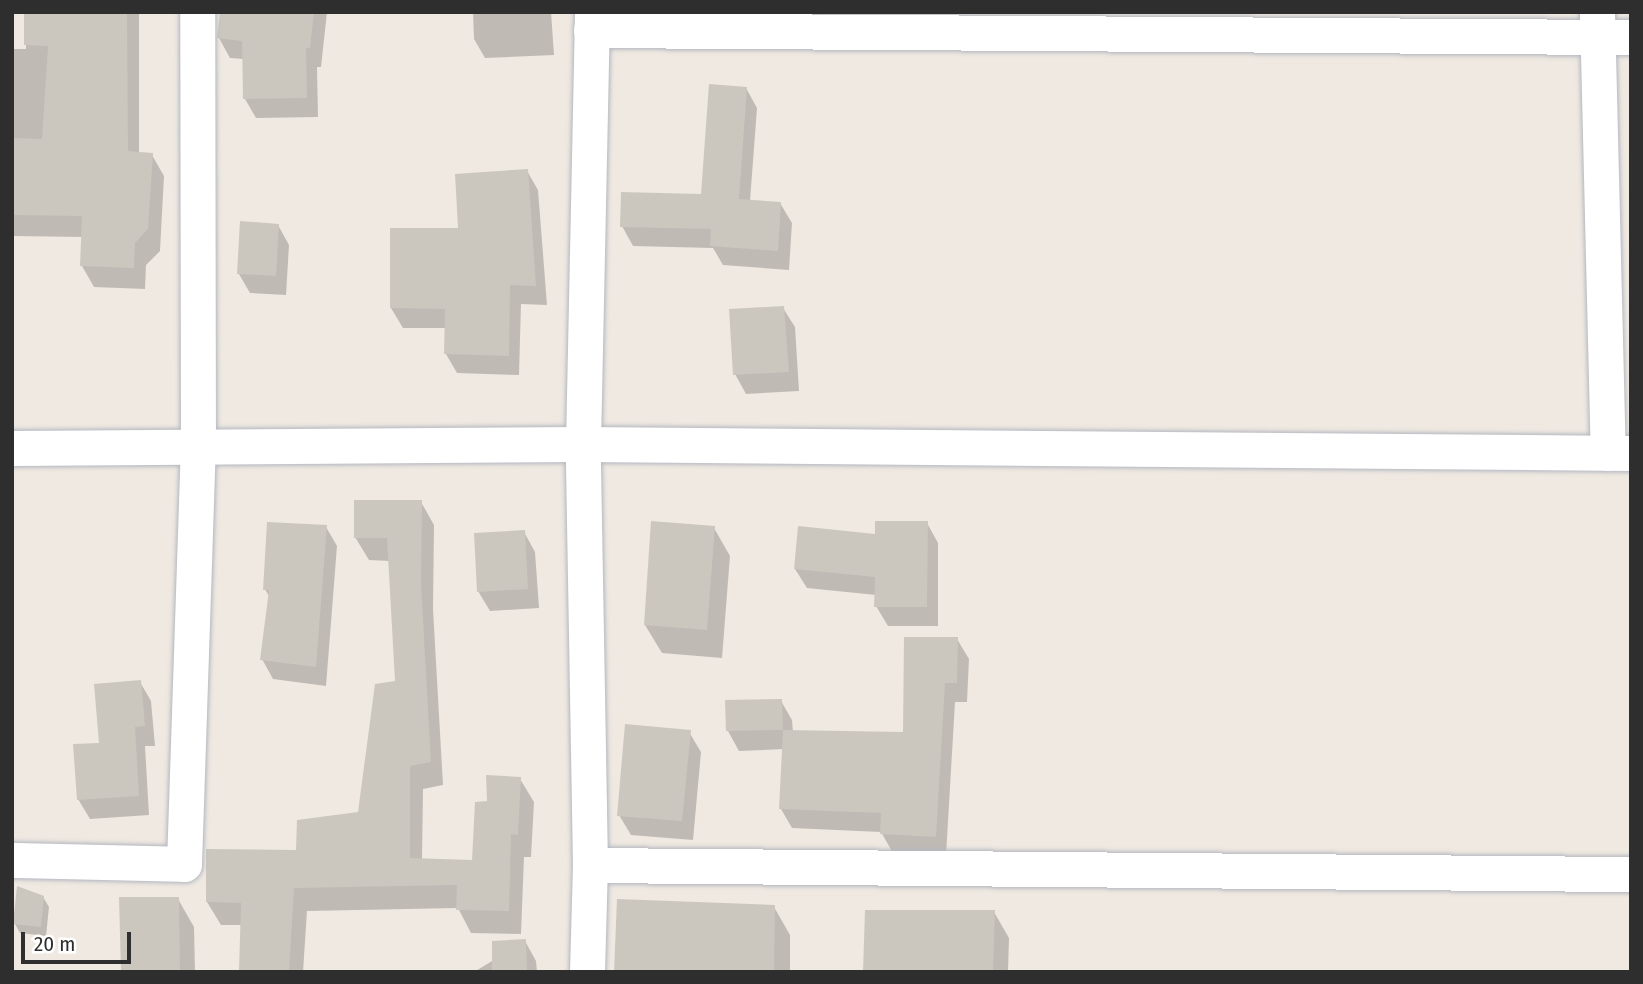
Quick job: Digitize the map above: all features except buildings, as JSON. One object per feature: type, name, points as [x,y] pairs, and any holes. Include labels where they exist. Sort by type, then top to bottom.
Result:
[{"type":"street","points":[[12,860],[184,864],[198,449],[197,12]]},
{"type":"street","points":[[12,448],[198,449],[583,444],[1619,453],[1609,29],[591,21],[583,444],[590,864],[587,972]]},
{"type":"street","points":[[590,864],[1631,873]]}]
